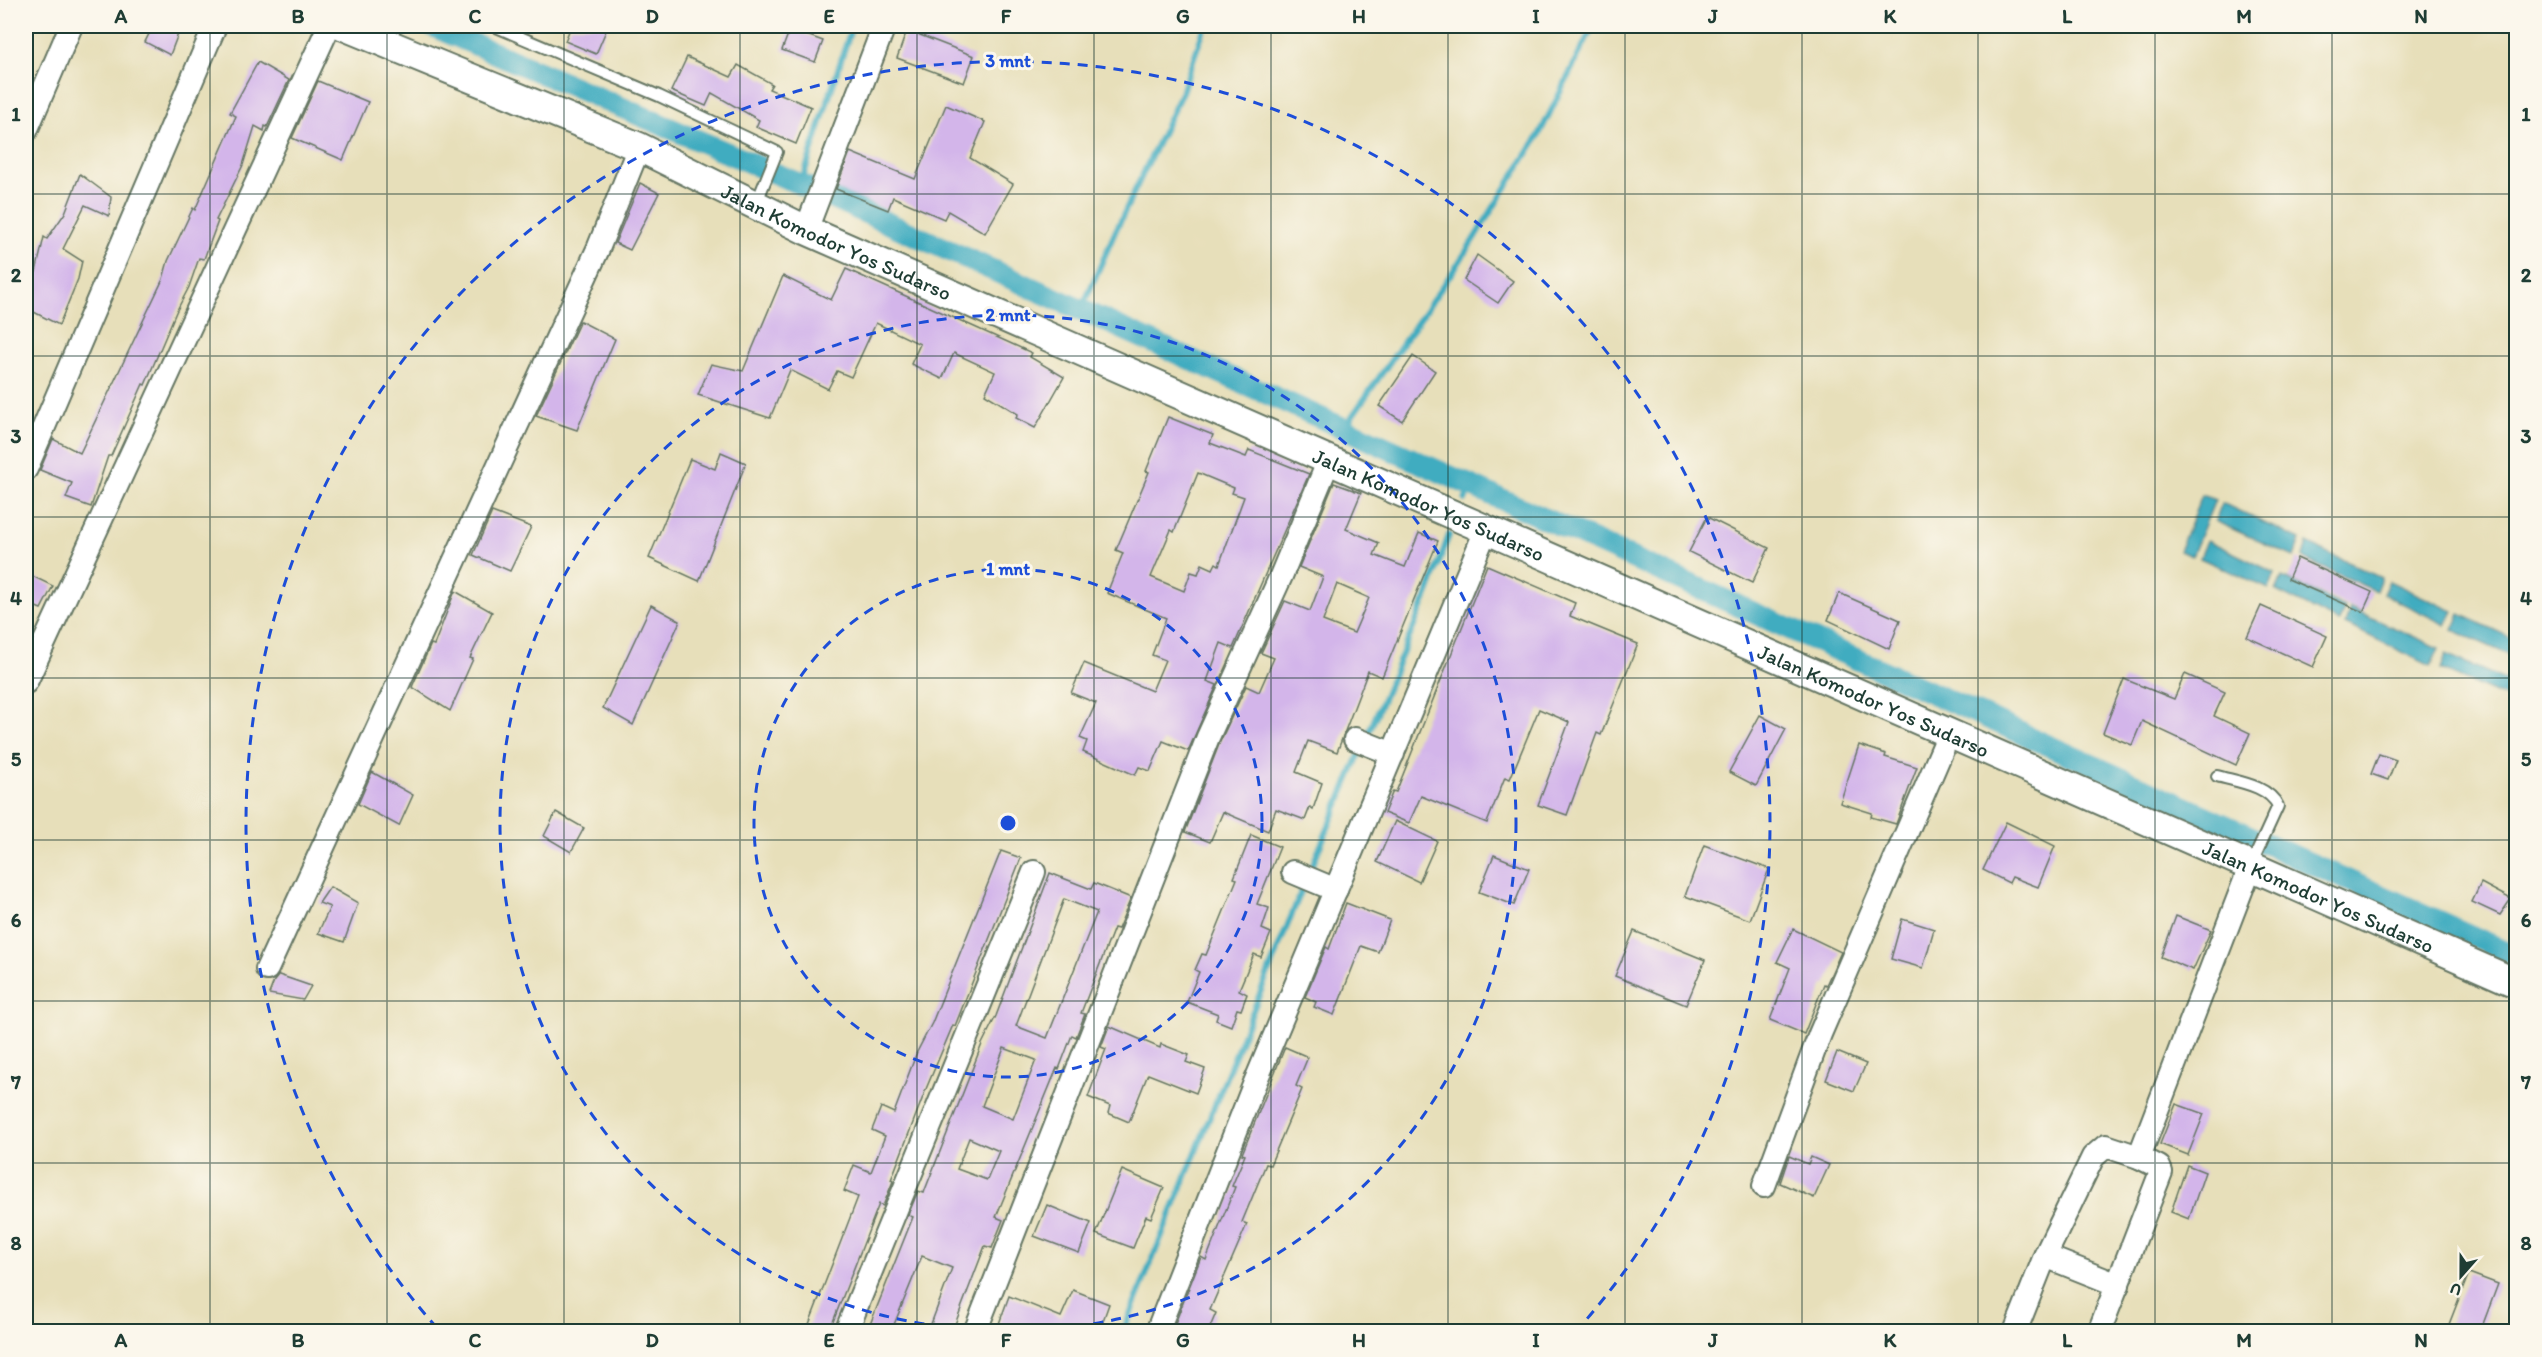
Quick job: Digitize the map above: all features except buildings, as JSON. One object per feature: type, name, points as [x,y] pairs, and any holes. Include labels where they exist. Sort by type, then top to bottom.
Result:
[{"type":"street","points":[[26,131],[71,26]]},
{"type":"street","points":[[26,469],[215,26]]},
{"type":"street","points":[[26,682],[329,26]]},
{"type":"street","name":"Jalan Komodor Yos Sudarso","points":[[344,26],[759,196],[809,222],[1329,460],[1949,734],[2254,858],[2517,983]]},
{"type":"street","points":[[809,222],[884,26]]},
{"type":"street","points":[[267,969],[598,249],[639,147]]},
{"type":"street","points":[[975,1332],[1208,737],[1281,576],[1329,460]]},
{"type":"street","points":[[1157,1332],[1254,1086],[1328,886],[1385,751],[1486,530]]},
{"type":"street","points":[[1764,1186],[1820,1034],[1949,734]]},
{"type":"street","points":[[1355,739],[1385,751]]},
{"type":"street","points":[[2139,1157],[2254,858]]},
{"type":"street","points":[[846,1332],[1034,872]]},
{"type":"street","points":[[1293,872],[1328,886]]},
{"type":"street","points":[[2015,1332],[2045,1256],[2093,1157],[2106,1146],[2139,1157],[2158,1167],[2161,1172],[2099,1332]]},
{"type":"street","points":[[2045,1256],[2118,1285]]},
{"type":"lane","points":[[494,26],[659,96],[777,152],[759,196]]},
{"type":"lane","points":[[2217,776],[2266,791],[2275,799],[2278,806],[2254,858]]},
{"type":"water","points":[[2202,495],[2215,500],[2192,556],[2179,551]]},
{"type":"water","points":[[2222,503],[2300,540],[2294,557],[2215,521]]},
{"type":"water","points":[[2207,540],[2275,573],[2269,589],[2200,558]]},
{"type":"water","points":[[2307,543],[2381,578],[2376,591],[2308,561],[2303,557]]},
{"type":"water","points":[[2282,577],[2345,607],[2339,622],[2276,591]]},
{"type":"water","points":[[2389,581],[2453,611],[2446,625],[2383,594]]},
{"type":"water","points":[[2350,608],[2439,648],[2431,666],[2345,624]]},
{"type":"water","points":[[2460,614],[2516,640],[2516,658],[2453,630]]},
{"type":"water","points":[[2446,654],[2516,685],[2513,701],[2441,669]]},
{"type":"waterway","points":[[432,26],[830,197],[2516,956]]},
{"type":"waterway","points":[[801,184],[852,26]]},
{"type":"waterway","points":[[1081,310],[1116,230],[1182,92],[1205,26]]},
{"type":"waterway","points":[[1344,428],[1460,261],[1539,135],[1593,26]]},
{"type":"waterway","points":[[1465,500],[1472,486]]},
{"type":"waterway","points":[[1123,1332],[1303,887],[1429,591],[1449,535]]}]
